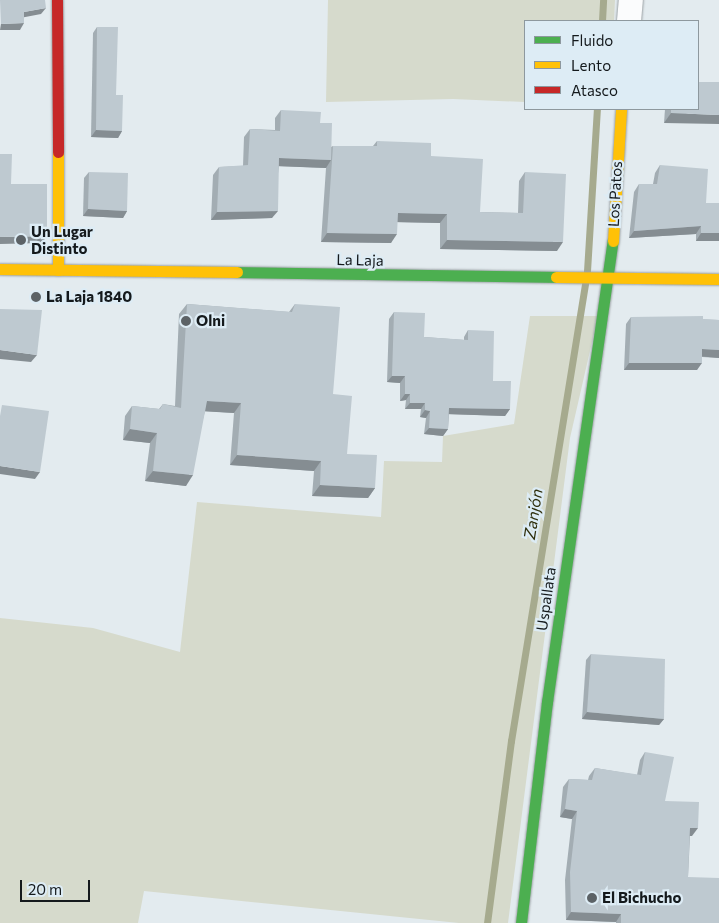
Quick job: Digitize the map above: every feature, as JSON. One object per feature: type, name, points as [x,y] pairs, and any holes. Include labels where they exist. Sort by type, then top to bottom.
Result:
[{"type":"street","points":[[57,0],[58,270]]},
{"type":"street","points":[[629,20],[630,0]]},
{"type":"street","name":"Los Patos","points":[[609,280],[621,110]]},
{"type":"street","name":"La Laja","points":[[0,269],[609,280],[719,279]]},
{"type":"street","name":"Uspallata","points":[[521,923],[546,702],[609,280]]},
{"type":"shaded area","points":[[328,0],[615,0],[614,20],[524,20],[524,102],[453,99],[326,102]]},
{"type":"shaded area","points":[[530,316],[598,316],[570,438],[508,923],[459,923],[144,891],[138,923],[0,923],[0,618],[93,628],[180,652],[197,502],[381,517],[384,461],[442,462],[443,436],[514,424]]},
{"type":"building","points":[[0,0],[45,0],[46,8],[24,12],[24,23],[1,24]]},
{"type":"building","points":[[97,27],[118,27],[116,95],[123,95],[122,131],[96,130]]},
{"type":"building","points":[[699,82],[719,82],[719,115],[671,113],[671,110],[699,110]]},
{"type":"building","points":[[281,110],[321,112],[320,123],[332,123],[331,160],[279,158],[278,211],[217,212],[219,167],[248,165],[250,129],[280,131]]},
{"type":"building","points":[[377,141],[431,143],[431,156],[483,159],[480,212],[523,213],[525,172],[566,174],[563,242],[447,240],[447,214],[398,213],[397,234],[327,233],[333,146],[377,146]]},
{"type":"building","points":[[0,154],[12,154],[11,184],[47,184],[47,236],[0,237]]},
{"type":"building","points":[[660,165],[708,169],[706,203],[719,203],[719,233],[701,233],[701,226],[634,231],[639,184],[657,184]]},
{"type":"building","points":[[89,172],[128,173],[127,211],[88,209]]},
{"type":"building","points":[[187,304],[292,312],[295,304],[340,307],[333,394],[352,396],[347,454],[377,455],[375,488],[320,485],[321,461],[237,455],[241,403],[207,401],[193,475],[153,471],[157,433],[130,429],[132,406],[160,409],[163,404],[181,408]]},
{"type":"building","points":[[0,309],[42,310],[37,355],[0,350]]},
{"type":"building","points":[[394,312],[425,313],[424,337],[468,340],[468,330],[494,331],[493,381],[511,381],[510,409],[449,408],[448,429],[429,428],[430,411],[425,410],[425,403],[410,403],[410,394],[405,394],[405,376],[392,376]]},
{"type":"building","points":[[703,316],[703,319],[719,320],[719,350],[702,349],[702,363],[629,363],[631,317]]},
{"type":"building","points":[[2,405],[49,411],[40,472],[0,466],[0,416]]},
{"type":"building","points":[[591,654],[665,659],[664,719],[587,712]]},
{"type":"building","points":[[645,752],[674,757],[665,801],[699,802],[698,828],[690,828],[688,877],[719,878],[719,923],[621,923],[621,914],[571,912],[570,872],[577,811],[565,809],[569,779],[592,780],[595,768],[641,775]]},
{"type":"waterway","name":"Zanjón","points":[[602,20],[603,0]]},
{"type":"waterway","name":"Zanjón","points":[[587,271],[597,110]]},
{"type":"waterway","name":"Zanjón","points":[[487,923],[511,741],[585,284]]},
{"type":"traffic: fast","points":[[521,923],[547,702],[613,241]]},
{"type":"traffic: fast","points":[[237,272],[556,277]]},
{"type":"traffic: slow","points":[[613,241],[621,110]]},
{"type":"traffic: slow","points":[[58,152],[58,270]]},
{"type":"traffic: slow","points":[[0,269],[237,272]]},
{"type":"traffic: slow","points":[[556,277],[719,279]]},
{"type":"traffic: jam","points":[[57,0],[58,152]]},
{"type":"place","name":"Un Lugar Distinto","points":[[21,240]]},
{"type":"place","name":"La Laja 1840","points":[[36,297]]},
{"type":"place","name":"Olni","points":[[186,321]]},
{"type":"place","name":"El Bichucho","points":[[592,898]]}]
